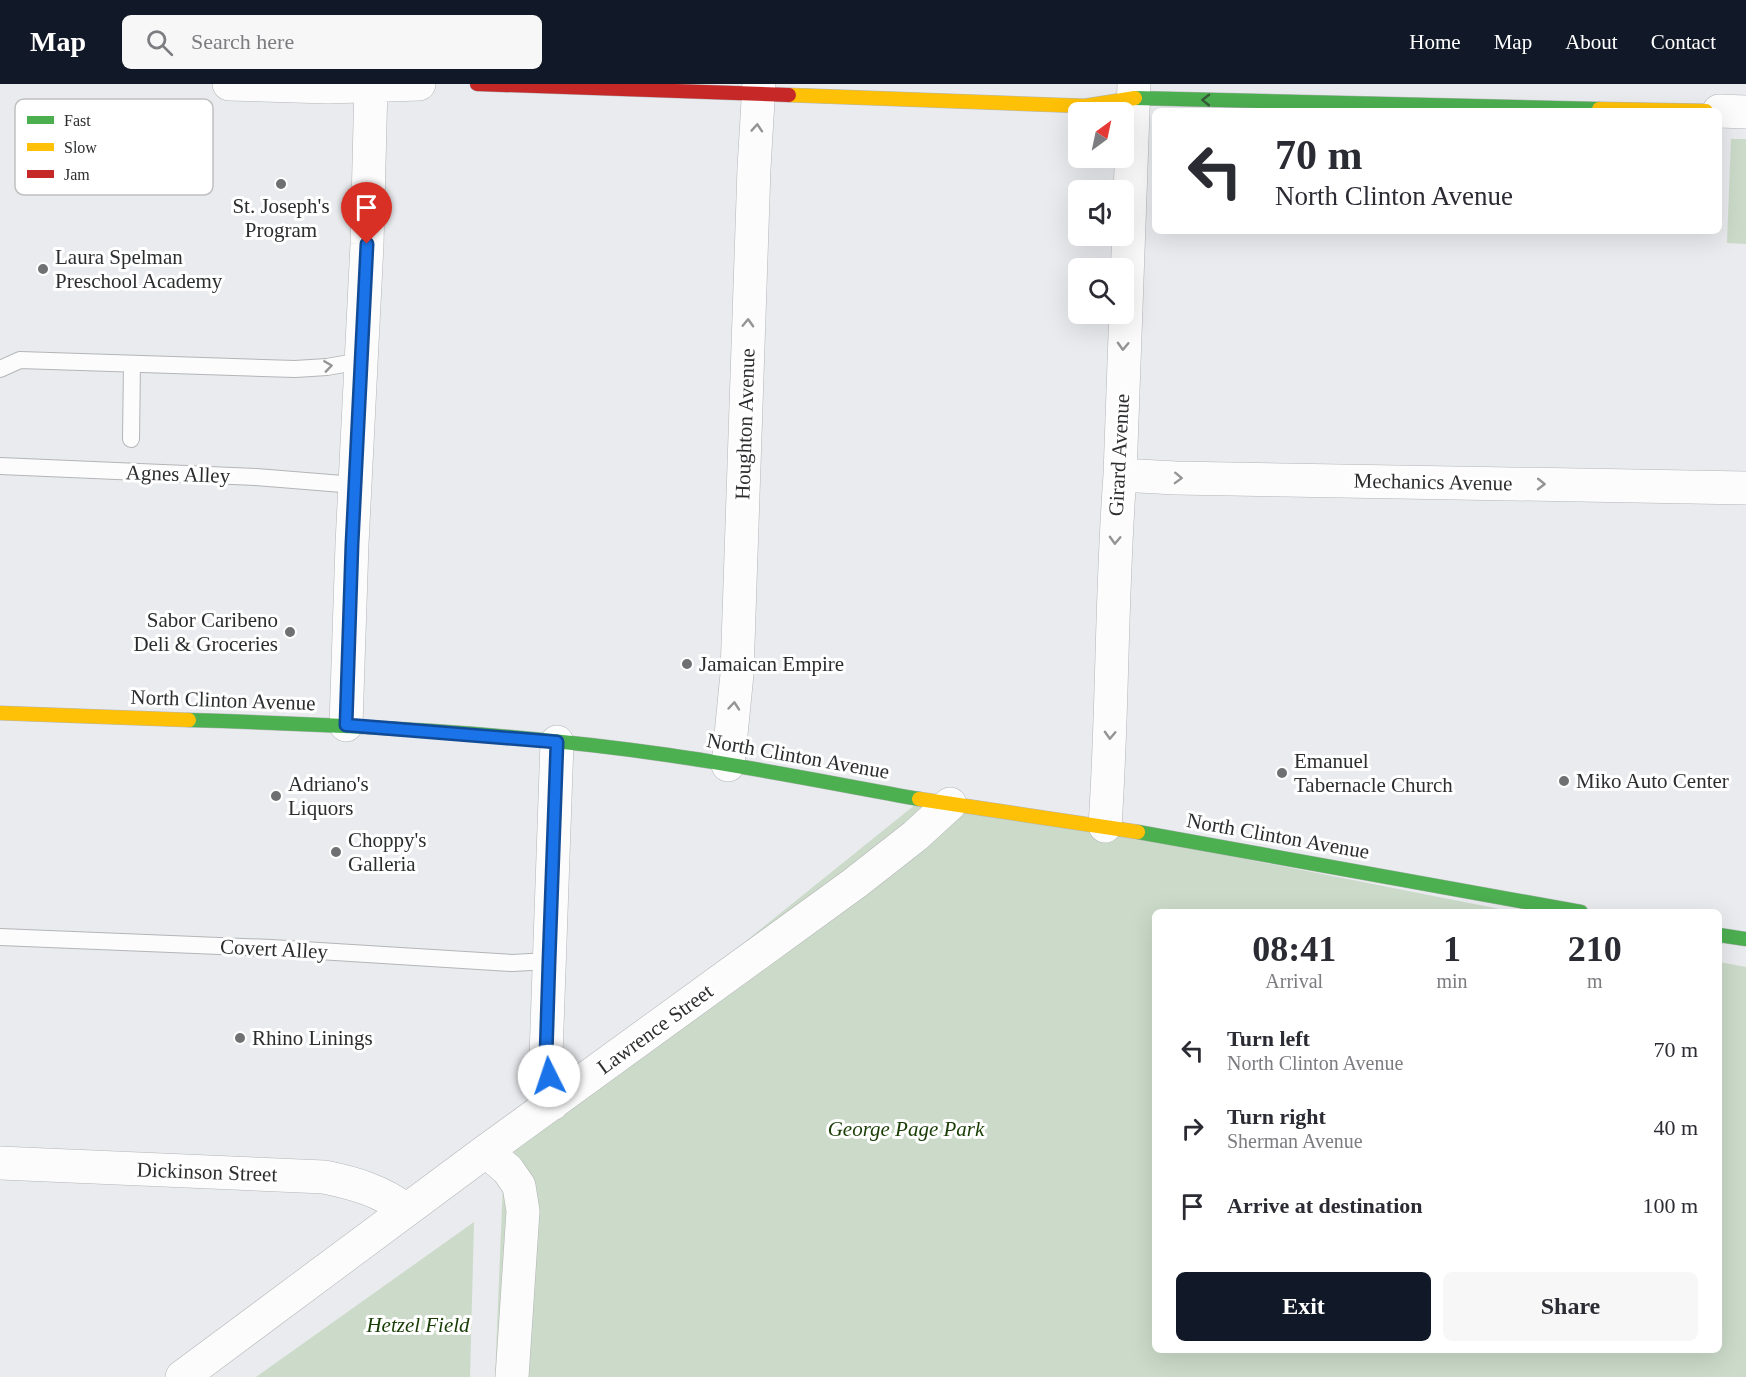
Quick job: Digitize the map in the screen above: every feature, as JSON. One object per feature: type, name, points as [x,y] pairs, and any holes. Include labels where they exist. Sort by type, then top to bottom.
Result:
[{"type":"street","points":[[229,84],[328,87],[419,84]]},
{"type":"street","points":[[477,84],[759,89],[1084,106],[1134,91],[1620,108]]},
{"type":"street","points":[[346,725],[367,244],[371,85]]},
{"type":"street","name":"Houghton Avenue","points":[[728,765],[737,674],[753,179],[759,89]]},
{"type":"street","name":"Girard Avenue","points":[[1105,826],[1134,91]]},
{"type":"street","points":[[1722,111],[1746,112]]},
{"type":"street","name":"Mechanics Avenue","points":[[1120,475],[1176,478],[1746,488]]},
{"type":"street","name":"North Clinton Avenue","points":[[0,713],[346,725],[557,742],[728,765],[950,804],[1105,826],[1564,909]]},
{"type":"street","points":[[552,1104],[546,1056],[557,742]]},
{"type":"street","name":"Lawrence Street","points":[[182,1377],[486,1150],[855,884],[915,836],[950,804]]},
{"type":"street","points":[[1722,935],[1746,939]]},
{"type":"street","points":[[486,1150],[508,1170],[519,1186],[523,1210],[512,1377]]},
{"type":"street","name":"Dickinson Street","points":[[0,1163],[324,1177],[352,1182],[392,1199],[406,1210]]},
{"type":"lane","points":[[0,369],[20,360],[295,369],[327,367],[361,361]]},
{"type":"lane","points":[[131,439],[132,364]]},
{"type":"lane","name":"Agnes Alley","points":[[0,466],[256,477],[355,485]]},
{"type":"lane","name":"Covert Alley","points":[[0,937],[271,948],[512,963],[549,961]]},
{"type":"green space","points":[[1731,139],[1746,139],[1746,244],[1727,243]]},
{"type":"green space","name":"George Page Park","points":[[926,796],[1500,909],[1152,909],[1152,1353],[1722,1353],[1722,963],[1746,967],[1746,1377],[495,1377],[505,1135]]},
{"type":"green space","name":"Hetzel Field","points":[[474,1222],[470,1377],[256,1377]]},
{"type":"traffic: fast","points":[[1135,98],[1557,108]]},
{"type":"traffic: fast","points":[[189,720],[369,727],[489,735],[609,747],[762,770],[919,799]]},
{"type":"traffic: fast","points":[[1138,832],[1564,909]]},
{"type":"traffic: fast","points":[[1722,935],[1746,939]]},
{"type":"traffic: slow","points":[[789,95],[1085,106],[1135,98]]},
{"type":"traffic: slow","points":[[0,713],[189,720]]},
{"type":"traffic: slow","points":[[919,799],[1138,832]]},
{"type":"traffic: jam","points":[[477,84],[789,95]]},
{"type":"place","name":"St. Joseph's Program","points":[[281,184]]},
{"type":"place","name":"Laura Spelman Preschool Academy","points":[[43,269]]},
{"type":"place","name":"Sabor Caribeno Deli & Groceries","points":[[290,632]]},
{"type":"place","name":"Jamaican Empire","points":[[687,664]]},
{"type":"place","name":"Emanuel Tabernacle Church","points":[[1282,773]]},
{"type":"place","name":"Miko Auto Center","points":[[1564,781]]},
{"type":"place","name":"Adriano's Liquors","points":[[276,796]]},
{"type":"place","name":"Choppy's Galleria","points":[[336,852]]},
{"type":"place","name":"Rhino Linings","points":[[240,1038]]},
{"type":"route","points":[[367,244],[352,544],[346,725],[557,742],[546,1056],[549,1076]]}]
